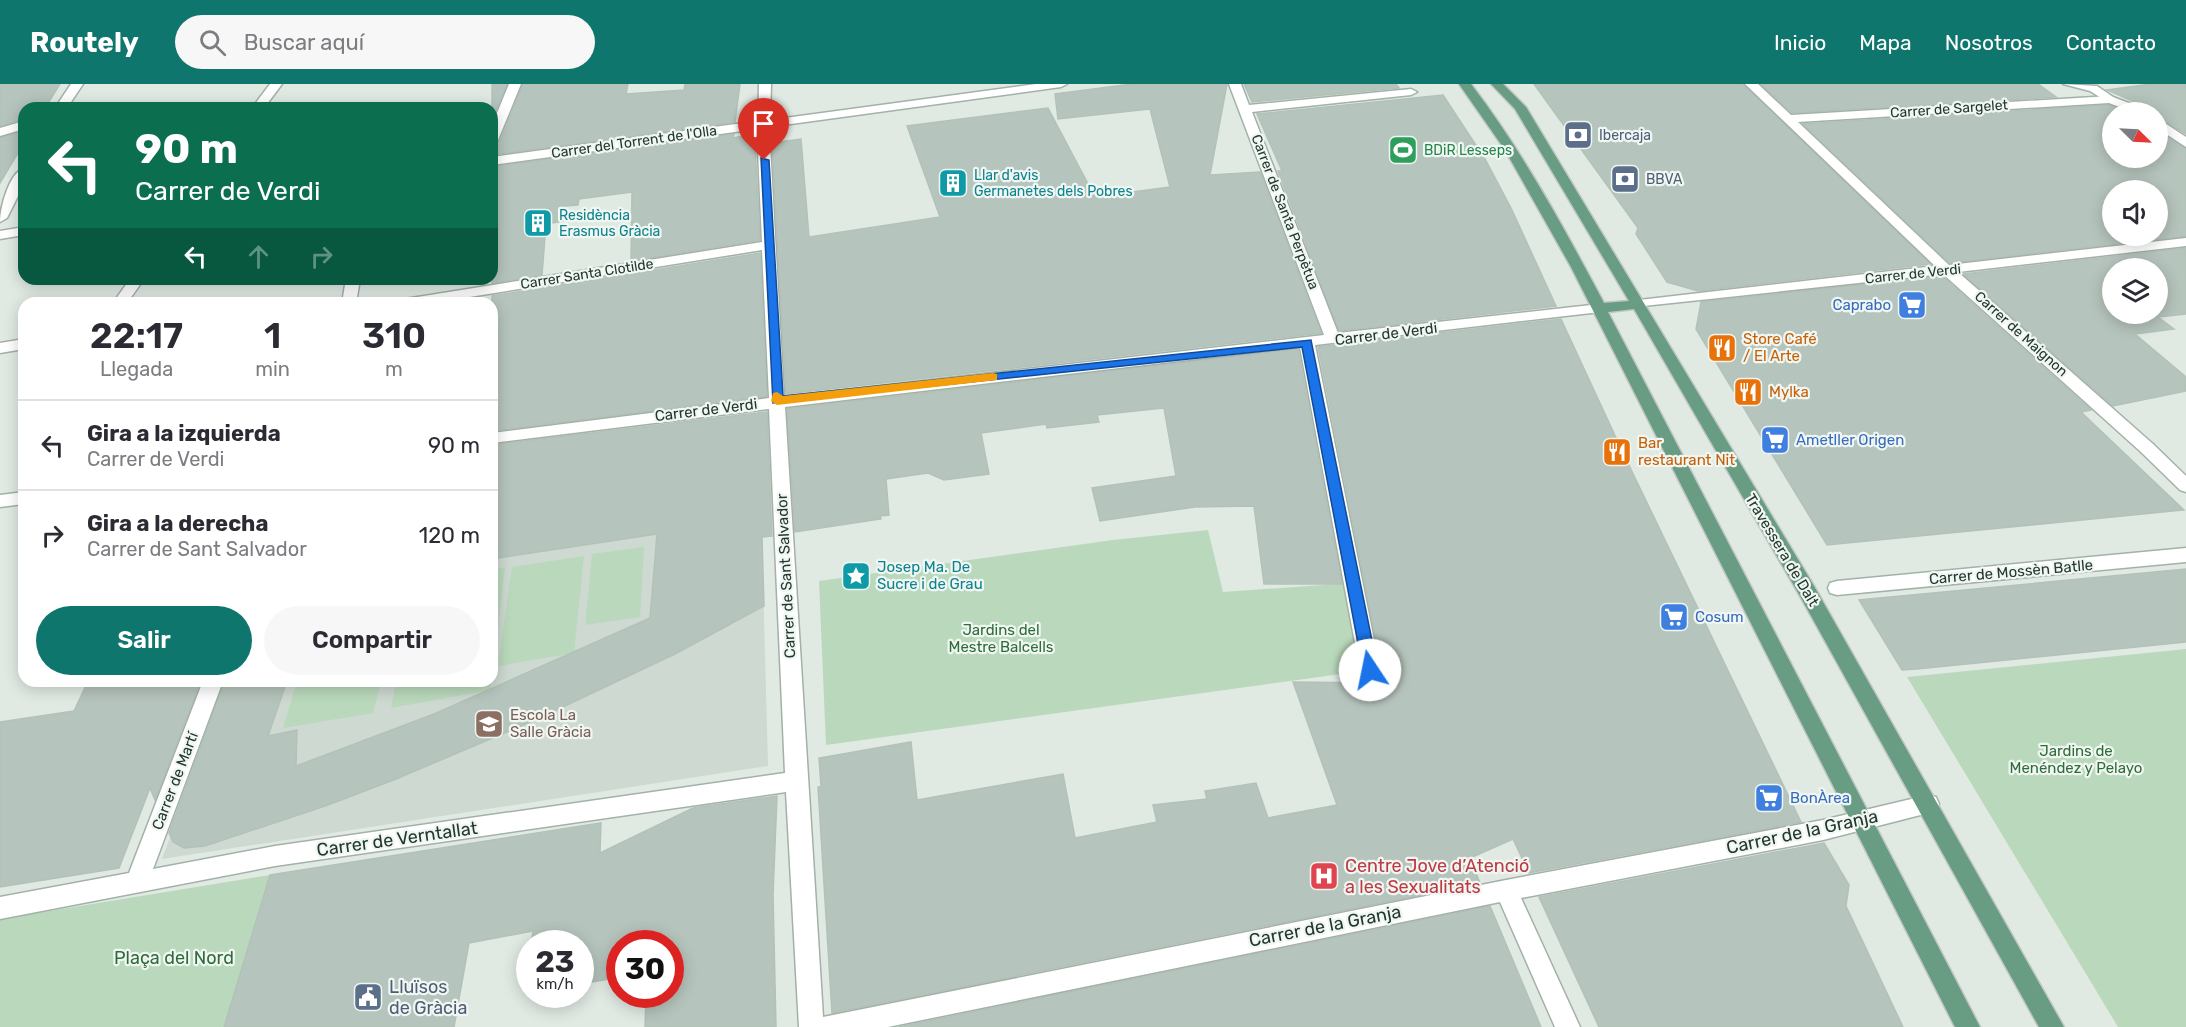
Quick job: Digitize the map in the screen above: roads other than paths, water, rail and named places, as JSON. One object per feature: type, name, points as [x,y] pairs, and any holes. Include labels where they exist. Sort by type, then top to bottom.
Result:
[{"type":"main road","points":[[1465,84],[1484,107],[1531,182],[1600,308],[1968,1027]]},
{"type":"main road","name":"Travessera de Dalt","points":[[1497,84],[1520,107],[1639,304],[1928,804],[2052,1027]]},
{"type":"main road","points":[[1511,84],[1520,107]]},
{"type":"main road","points":[[1600,308],[1639,304]]},
{"type":"street","points":[[65,102],[77,84]]},
{"type":"street","points":[[262,102],[276,84]]},
{"type":"street","points":[[498,125],[515,84]]},
{"type":"street","name":"Carrer de Sant Salvador","points":[[765,84],[764,125],[769,244],[796,781],[811,1027]]},
{"type":"street","name":"Carrer del Torrent de l'Olla","points":[[498,160],[1061,84]]},
{"type":"street","name":"Carrer de Santa Perpètua","points":[[1235,84],[1333,340]]},
{"type":"street","name":"Carrer de Maignon","points":[[1751,84],[1950,271],[2147,447],[2186,486]]},
{"type":"street","points":[[2069,84],[2093,88],[2117,102]]},
{"type":"street","points":[[1246,109],[1411,92]]},
{"type":"street","name":"Carrer de Sargelet","points":[[1788,119],[2110,99]]},
{"type":"street","points":[[0,132],[18,127]]},
{"type":"street","points":[[2168,130],[2186,143]]},
{"type":"street","points":[[0,218],[18,184]]},
{"type":"street","points":[[0,235],[18,232]]},
{"type":"street","name":"Carrer de Verdi","points":[[1639,304],[1950,271],[2186,242]]},
{"type":"street","name":"Carrer Santa Clotilde","points":[[442,297],[769,244]]},
{"type":"street","name":"Carrer de Verdi","points":[[498,437],[777,401],[1307,343],[1600,308]]},
{"type":"street","points":[[1307,343],[1370,670]]},
{"type":"street","points":[[0,348],[18,345]]},
{"type":"street","points":[[0,501],[18,499]]},
{"type":"street","name":"Carrer de Mossèn Batlle","points":[[1837,588],[2186,555]]},
{"type":"street","name":"Carrer de Martí","points":[[137,881],[211,687]]},
{"type":"street","name":"Carrer de Verntallat","points":[[0,908],[287,854],[796,781]]},
{"type":"street","name":"Carrer de la Granja","points":[[828,1027],[1506,890],[1862,821],[1928,804]]},
{"type":"street","points":[[1506,890],[1568,1027]]},
{"type":"place","name":"Ibercaja","points":[[1578,135]]},
{"type":"place","name":"BDiR Lesseps","points":[[1403,150]]},
{"type":"place","name":"BBVA","points":[[1625,179]]},
{"type":"place","name":"Llar d'avis Germanetes dels Pobres","points":[[953,183]]},
{"type":"place","name":"Residència Erasmus Gràcia","points":[[538,223]]},
{"type":"place","name":"Caprabo","points":[[1912,305]]},
{"type":"place","name":"Store Café / El Arte","points":[[1722,348]]},
{"type":"place","name":"Mylka","points":[[1748,392]]},
{"type":"place","name":"Ametller Origen","points":[[1775,440]]},
{"type":"place","name":"Bar restaurant Nit","points":[[1617,452]]},
{"type":"place","name":"Josep Ma. De Sucre i de Grau","points":[[856,576]]},
{"type":"place","name":"Cosum","points":[[1674,617]]},
{"type":"place","name":"Escola La Salle Gràcia","points":[[489,724]]},
{"type":"place","name":"BonÀrea","points":[[1769,798]]},
{"type":"place","name":"Centre Jove d’Atenció a les Sexualitats","points":[[1324,876]]},
{"type":"place","name":"Lluïsos de Gràcia","points":[[368,997]]},
{"type":"park label","name":"Jardins del Mestre Balcells","points":[[1001,638]]},
{"type":"park label","name":"Jardins de Menéndez y Pelayo","points":[[2076,760]]},
{"type":"park label","name":"Plaça del Nord","points":[[174,958]]}]
